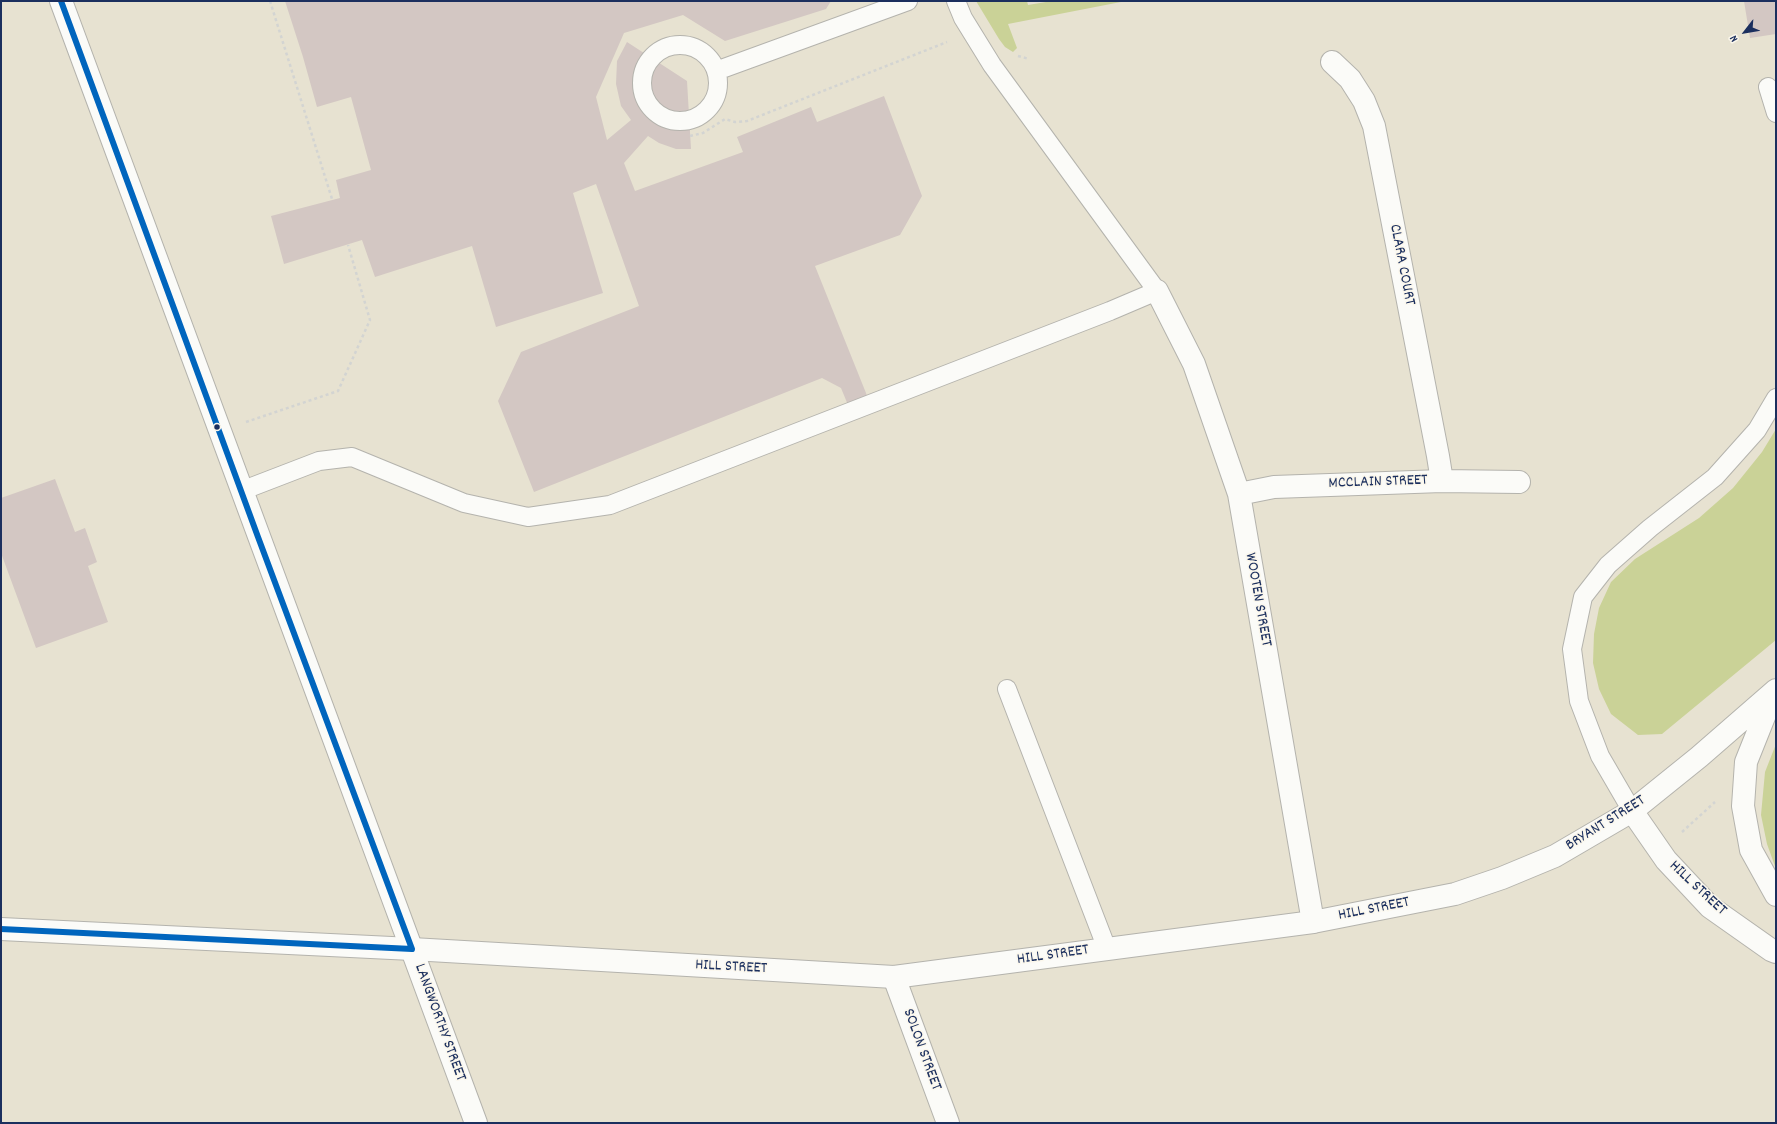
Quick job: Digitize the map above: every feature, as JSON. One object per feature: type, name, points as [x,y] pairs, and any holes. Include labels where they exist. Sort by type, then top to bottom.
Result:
[{"type":"street","name":"LANGWORTHY STREET","points":[[61,1],[476,1123]]},
{"type":"street","name":"CLARA COURT","points":[[1332,62],[1350,79],[1364,101],[1374,126],[1442,481]]},
{"type":"street","name":"WOOTEN STREET","points":[[1157,291],[1194,364],[1239,494],[1313,922]]},
{"type":"street","name":"MCCLAIN STREET","points":[[1239,494],[1274,487],[1442,481],[1519,482]]},
{"type":"street","name":"BRYANT STREET","points":[[1455,894],[1502,878],[1555,856],[1632,811],[1699,757],[1774,692]]},
{"type":"street","points":[[1774,692],[1746,762],[1743,806],[1751,850],[1776,895]]},
{"type":"street","name":"HILL STREET","points":[[1632,811],[1666,860],[1710,907],[1776,952]]},
{"type":"street","name":"HILL STREET","points":[[1,929],[412,949],[894,977],[1313,922],[1455,894]]},
{"type":"street","name":"SOLON STREET","points":[[894,977],[948,1123]]},
{"type":"lane","points":[[716,70],[908,1]]},
{"type":"lane","points":[[241,491],[319,461],[352,457],[464,503],[528,517],[610,505],[1157,291],[996,72],[963,18],[956,1]]},
{"type":"lane","points":[[675,45],[688,46],[700,50],[710,59],[716,70],[718,83],[717,95],[711,106],[702,115],[691,120],[679,122],[667,120],[656,114],[648,104],[643,93],[641,81],[644,68],[652,57],[662,49],[675,45]]},
{"type":"lane","points":[[1768,87],[1776,113]]},
{"type":"lane","points":[[1632,811],[1600,756],[1578,701],[1572,649],[1583,597],[1608,565],[1650,528],[1715,477],[1756,430],[1776,398]]},
{"type":"lane","points":[[1007,690],[1107,949]]},
{"type":"path","points":[[270,1],[332,199]]},
{"type":"path","points":[[690,136],[703,134],[725,119],[735,122],[747,121],[953,40],[1029,59]]},
{"type":"path","points":[[243,424],[338,391],[370,320],[348,244]]},
{"type":"path","points":[[1680,834],[1720,797]]},
{"type":"green space","points":[[976,1],[1027,1],[1028,5],[1052,1],[1126,1],[1008,24],[1017,48],[1013,52],[1005,47],[999,39]]},
{"type":"green space","points":[[1776,429],[1776,640],[1662,734],[1638,735],[1611,714],[1599,689],[1593,663],[1594,634],[1599,608],[1611,582],[1635,559],[1699,518],[1733,488],[1762,452]]},
{"type":"green space","points":[[1776,744],[1776,869],[1767,844],[1761,815],[1765,772]]},
{"type":"building","points":[[285,1],[831,1],[826,9],[725,41],[683,15],[624,33],[596,97],[607,140],[631,120],[621,106],[616,84],[617,61],[627,42],[687,81],[691,149],[676,149],[659,143],[648,136],[624,163],[635,191],[743,152],[737,137],[811,107],[817,122],[884,96],[922,196],[900,235],[815,266],[868,398],[848,405],[841,388],[822,378],[534,492],[498,401],[521,352],[639,306],[596,184],[573,193],[603,293],[496,327],[472,246],[375,277],[362,240],[284,264],[271,216],[340,198],[336,180],[371,170],[351,97],[317,107]]},
{"type":"building","points":[[1744,1],[1776,1],[1776,34],[1750,38]]},
{"type":"building","points":[[55,479],[75,532],[85,528],[97,562],[88,566],[108,622],[36,648],[1,553],[1,498]]},
{"type":"transit line","points":[[1,929],[412,949],[258,537],[61,1]]}]
